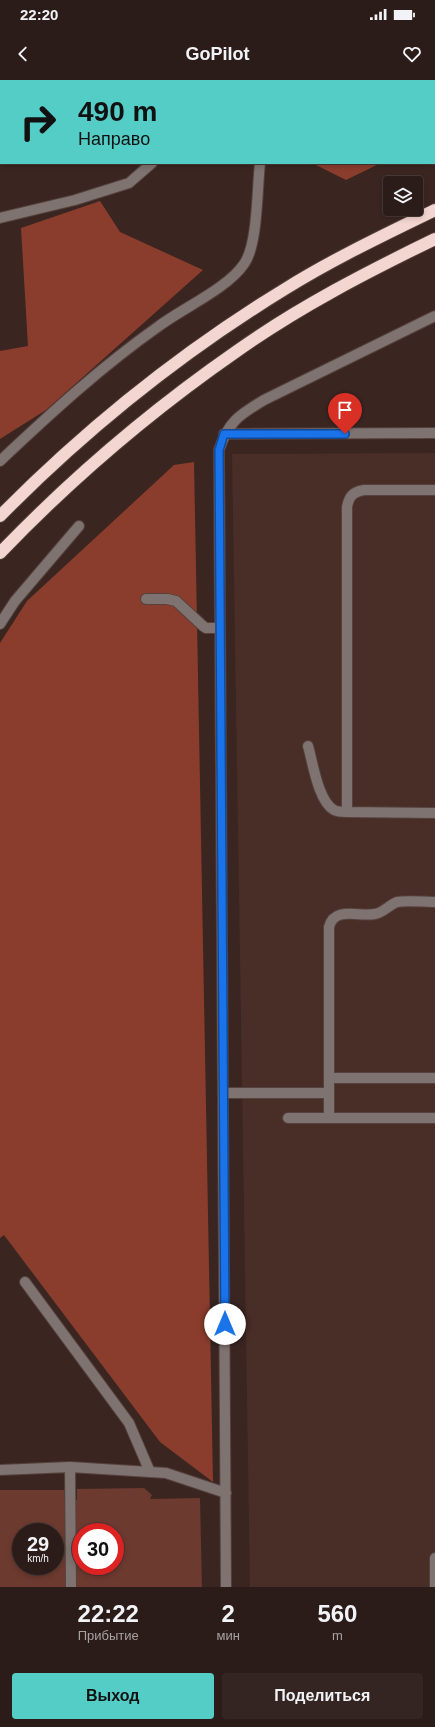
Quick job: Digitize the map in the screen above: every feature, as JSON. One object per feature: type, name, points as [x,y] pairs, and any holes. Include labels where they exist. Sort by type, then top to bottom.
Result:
[{"type":"highway","points":[[0,516],[54,464],[121,406],[223,329],[287,288],[359,247],[435,210]]},
{"type":"highway","points":[[0,553],[29,523],[139,425],[238,350],[334,291],[435,239]]},
{"type":"street","points":[[0,218],[74,200],[129,183],[151,164]]},
{"type":"street","points":[[0,461],[72,394],[159,326],[231,279],[245,263],[253,242],[260,164]]},
{"type":"street","points":[[226,1587],[219,450],[224,434],[240,414],[264,400],[435,316]]},
{"type":"street","points":[[224,434],[435,433]]},
{"type":"street","points":[[347,812],[347,507],[349,498],[356,491],[364,490],[435,490]]},
{"type":"street","points":[[0,624],[15,601],[79,526]]},
{"type":"street","points":[[146,599],[167,599],[176,601],[206,628],[220,628]]},
{"type":"street","points":[[308,746],[320,791],[326,804],[335,811],[435,813]]},
{"type":"street","points":[[329,1118],[330,920],[336,915],[376,914],[397,902],[435,902]]},
{"type":"street","points":[[329,1078],[435,1078]]},
{"type":"street","points":[[223,1093],[329,1093]]},
{"type":"street","points":[[288,1118],[435,1118]]},
{"type":"street","points":[[25,1282],[129,1423],[150,1472]]},
{"type":"street","points":[[0,1470],[70,1467],[166,1473],[226,1493]]},
{"type":"street","points":[[70,1467],[71,1587]]},
{"type":"street","points":[[435,1558],[435,1587]]},
{"type":"shaded area","points":[[314,164],[379,164],[346,180]]},
{"type":"shaded area","points":[[100,201],[120,232],[203,270],[46,410],[0,439],[0,351],[28,346],[21,228]]},
{"type":"shaded area","points":[[435,453],[435,1587],[250,1587],[232,454]]},
{"type":"shaded area","points":[[194,462],[213,1482],[160,1442],[4,1235],[0,1238],[0,643],[27,601],[174,465]]},
{"type":"shaded area","points":[[144,1488],[152,1495],[150,1499],[200,1498],[202,1587],[0,1587],[0,1490],[67,1490],[66,1500],[77,1500],[77,1489]]},
{"type":"route","points":[[225,1324],[219,450],[224,434],[345,434]]}]
